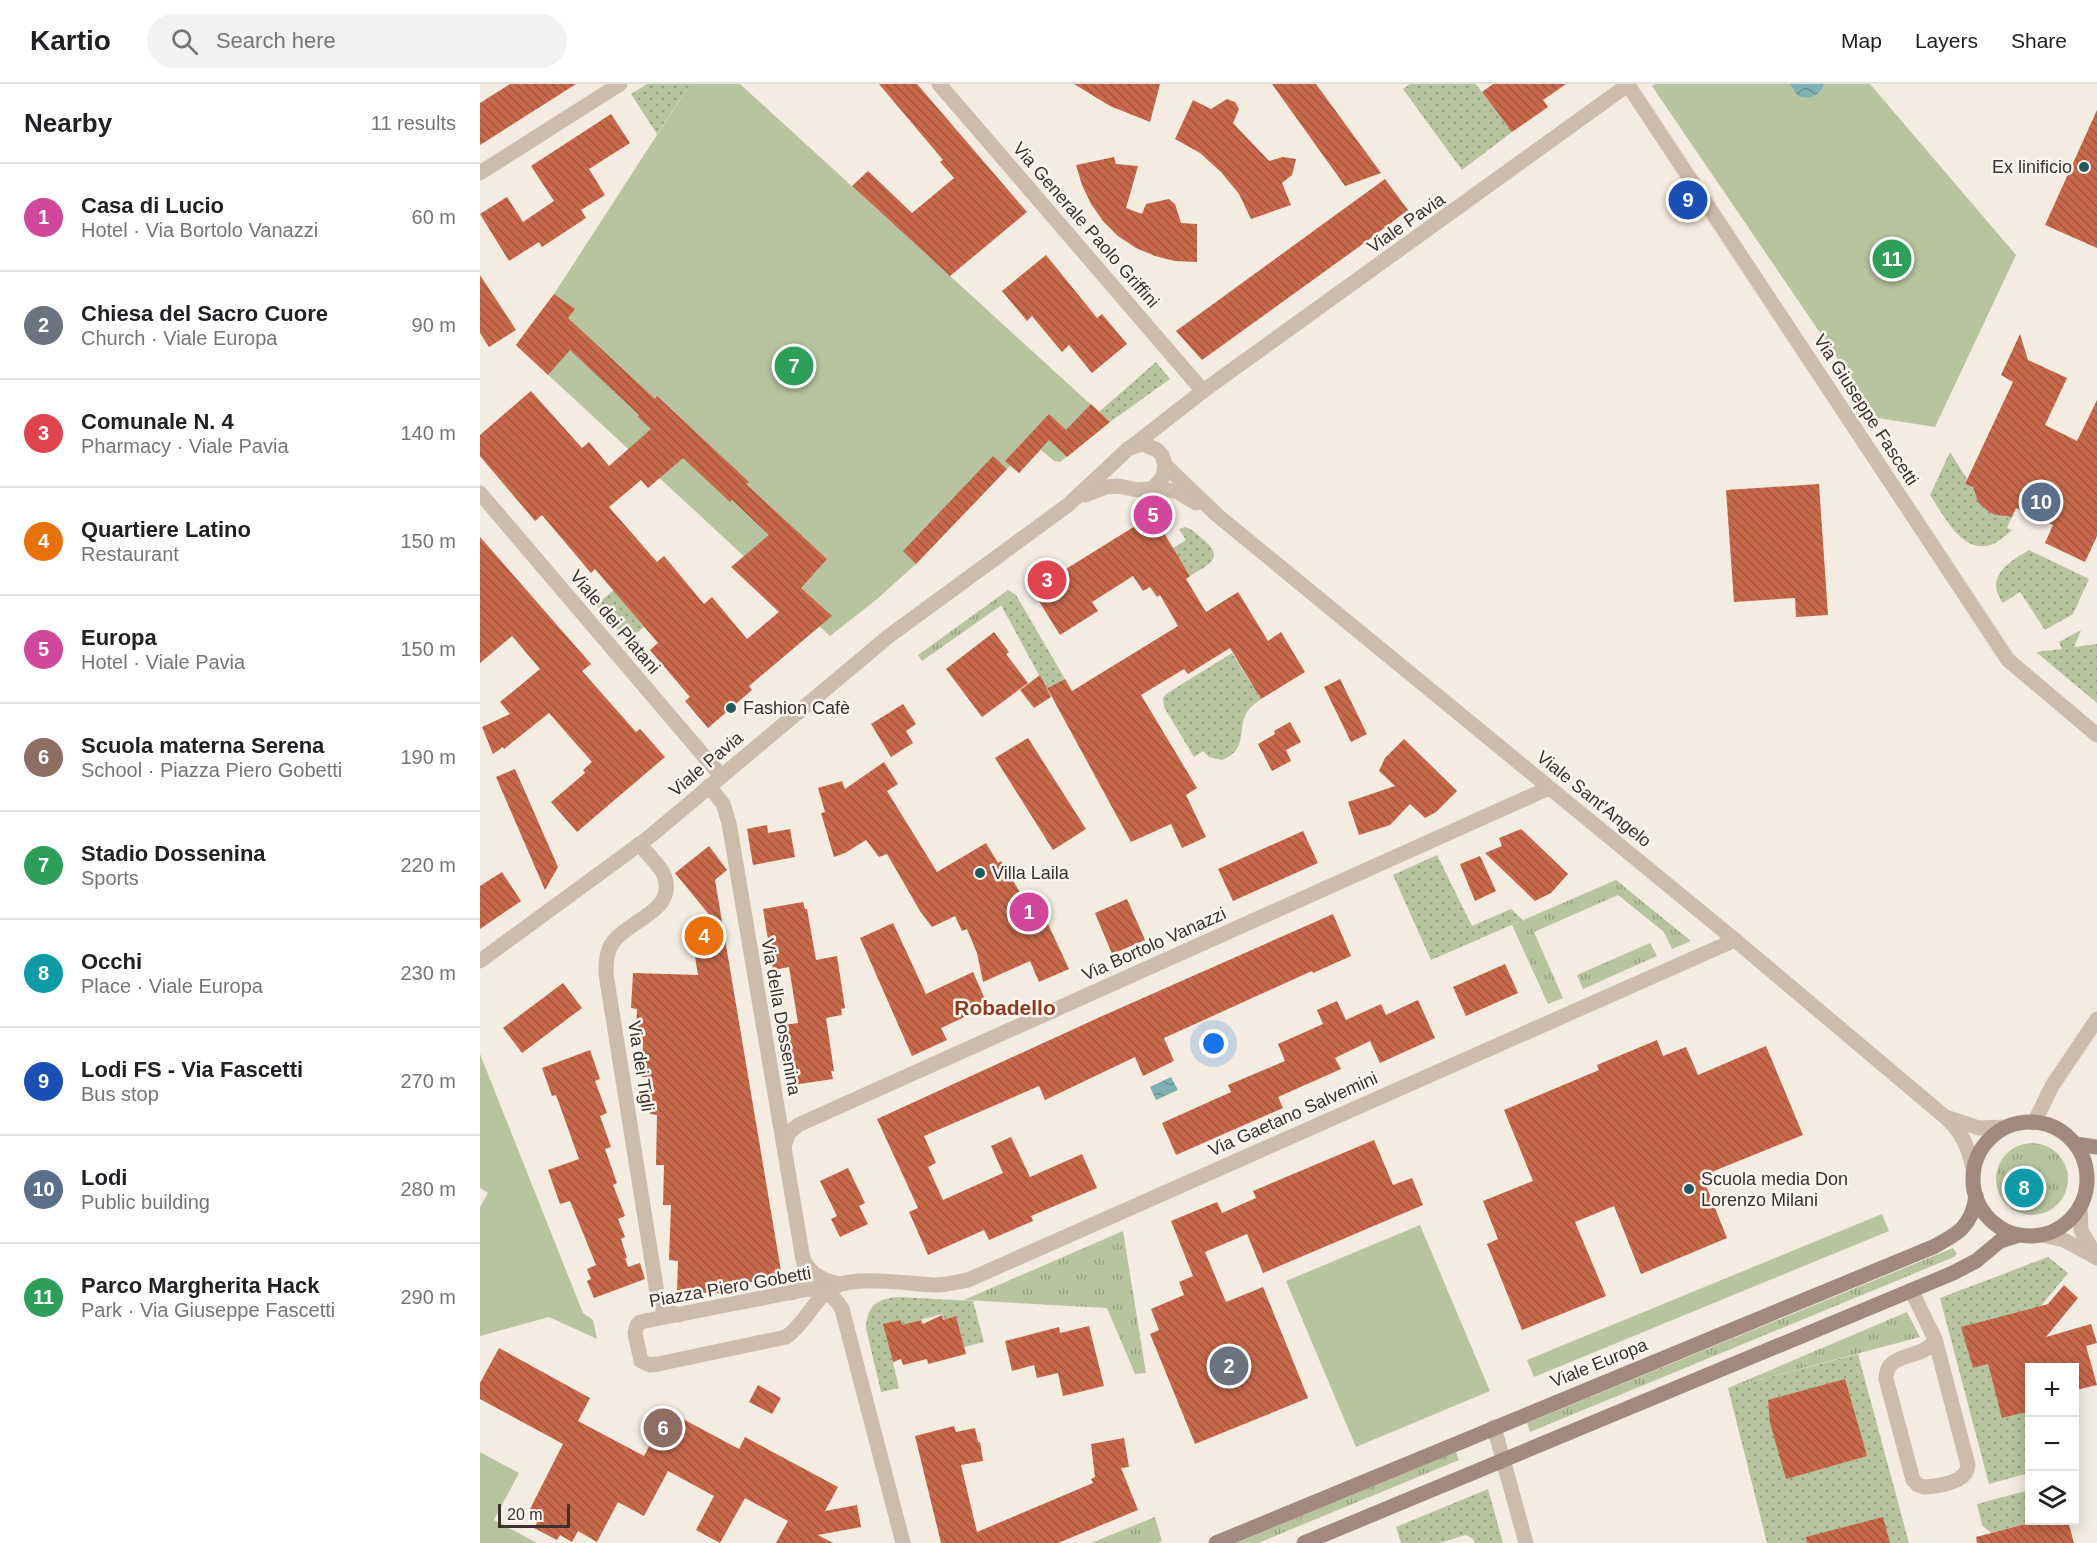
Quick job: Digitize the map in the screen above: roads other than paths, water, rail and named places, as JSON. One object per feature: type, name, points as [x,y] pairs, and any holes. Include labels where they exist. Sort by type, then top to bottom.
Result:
[{"type":"street","points":[[480,173],[620,84]]},
{"type":"street","name":"Via Generale Paolo Griffini","points":[[939,84],[1203,391]]},
{"type":"street","name":"Viale Pavia","points":[[1167,419],[1629,84]]},
{"type":"street","name":"Via Giuseppe Fascetti","points":[[1629,84],[2008,660],[2097,735]]},
{"type":"street","points":[[1068,505],[1139,438],[1167,419]]},
{"type":"street","points":[[1153,488],[1163,477],[1159,436],[1167,419]]},
{"type":"street","points":[[1131,487],[1120,475],[1119,468],[1126,451],[1143,444],[1151,446],[1217,515]]},
{"type":"street","points":[[1068,505],[1100,489],[1118,486],[1138,490],[1169,489],[1217,515]]},
{"type":"street","name":"Viale dei Platani","points":[[480,493],[715,781]]},
{"type":"street","name":"Viale Pavia","points":[[480,961],[639,844],[889,636],[1068,505]]},
{"type":"street","name":"Viale Sant'Angelo","points":[[1217,515],[1735,940],[1944,1116],[1953,1124],[1966,1144],[1973,1169]]},
{"type":"street","name":"Via della Dossenina","points":[[715,781],[729,823],[803,1259],[805,1277],[802,1284],[792,1293]]},
{"type":"street","name":"Via Bortolo Vanazzi","points":[[784,1146],[789,1132],[798,1125],[1550,788]]},
{"type":"street","name":"Via dei Tigli","points":[[639,844],[662,873],[666,888],[665,895],[657,907],[613,942],[607,957],[606,974],[658,1299],[664,1310],[679,1315]]},
{"type":"street","name":"Via Gaetano Salvemini","points":[[827,1292],[841,1284],[857,1281],[938,1285],[968,1280],[1735,940]]},
{"type":"street","points":[[2034,1123],[2052,1086],[2097,1019]]},
{"type":"street","name":"Viale Sant'Angelo","points":[[1944,1116],[1979,1128],[2007,1126]]},
{"type":"street","points":[[2025,1122],[2044,1123],[2062,1131],[2076,1144],[2085,1161],[2088,1179],[2082,1202],[2081,1230],[2097,1258],[2064,1240],[2043,1235],[2024,1236],[2006,1231],[1990,1221],[1979,1206],[1973,1188],[1973,1169],[1979,1152],[1991,1137],[2007,1126],[2025,1122]]},
{"type":"street","points":[[2076,1144],[2097,1147]]},
{"type":"street","points":[[2043,1235],[2061,1227],[2075,1215],[2082,1202],[2097,1186]]},
{"type":"street","name":"Viale Europa","points":[[1216,1543],[1933,1247],[1953,1236],[1967,1223],[1974,1209],[1976,1196]]},
{"type":"street","points":[[1304,1543],[1965,1268],[2000,1241],[2019,1234]]},
{"type":"street","points":[[803,1259],[817,1276],[841,1284]]},
{"type":"street","points":[[842,1309],[840,1296],[843,1290],[847,1285],[857,1281]]},
{"type":"street","name":"Piazza Piero Gobetti","points":[[827,1292],[802,1323],[786,1337],[658,1364],[645,1364],[639,1356],[635,1333],[636,1325],[640,1322],[808,1289],[827,1292],[842,1309],[903,1543]]},
{"type":"street","points":[[1911,1290],[1935,1339],[1968,1465],[1968,1472],[1957,1480],[1924,1486],[1918,1485],[1913,1480],[1886,1373],[1891,1362],[1927,1350],[1935,1339]]},
{"type":"street","points":[[1494,1427],[1526,1543]]},
{"type":"water","points":[[1790,84],[1824,84],[1817,94],[1806,98],[1797,95]]},
{"type":"water","points":[[1171,1077],[1178,1090],[1156,1100],[1150,1087]]},
{"type":"place","name":"Ex linificio","points":[[2084,167]]},
{"type":"place","name":"Lodi FS - Via Fascetti","points":[[1688,200]]},
{"type":"place","name":"Parco Margherita Hack","points":[[1892,259]]},
{"type":"place","name":"Stadio Dossenina","points":[[794,366]]},
{"type":"place","name":"Lodi","points":[[2041,502]]},
{"type":"place","name":"Europa","points":[[1153,515]]},
{"type":"place","name":"Comunale N. 4","points":[[1047,580]]},
{"type":"place","name":"Fashion Cafè","points":[[731,708]]},
{"type":"place","name":"Villa Laila","points":[[980,873]]},
{"type":"place","name":"Casa di Lucio","points":[[1029,912]]},
{"type":"place","name":"Quartiere Latino","points":[[704,936]]},
{"type":"place","name":"Occhi","points":[[2024,1188]]},
{"type":"place","name":"Scuola media Don Lorenzo Milani","points":[[1689,1189]]},
{"type":"place","name":"Chiesa del Sacro Cuore","points":[[1229,1366]]},
{"type":"place","name":"Scuola materna Serena","points":[[663,1428]]},
{"type":"district","name":"Robadello","points":[[1005,1008]]}]
